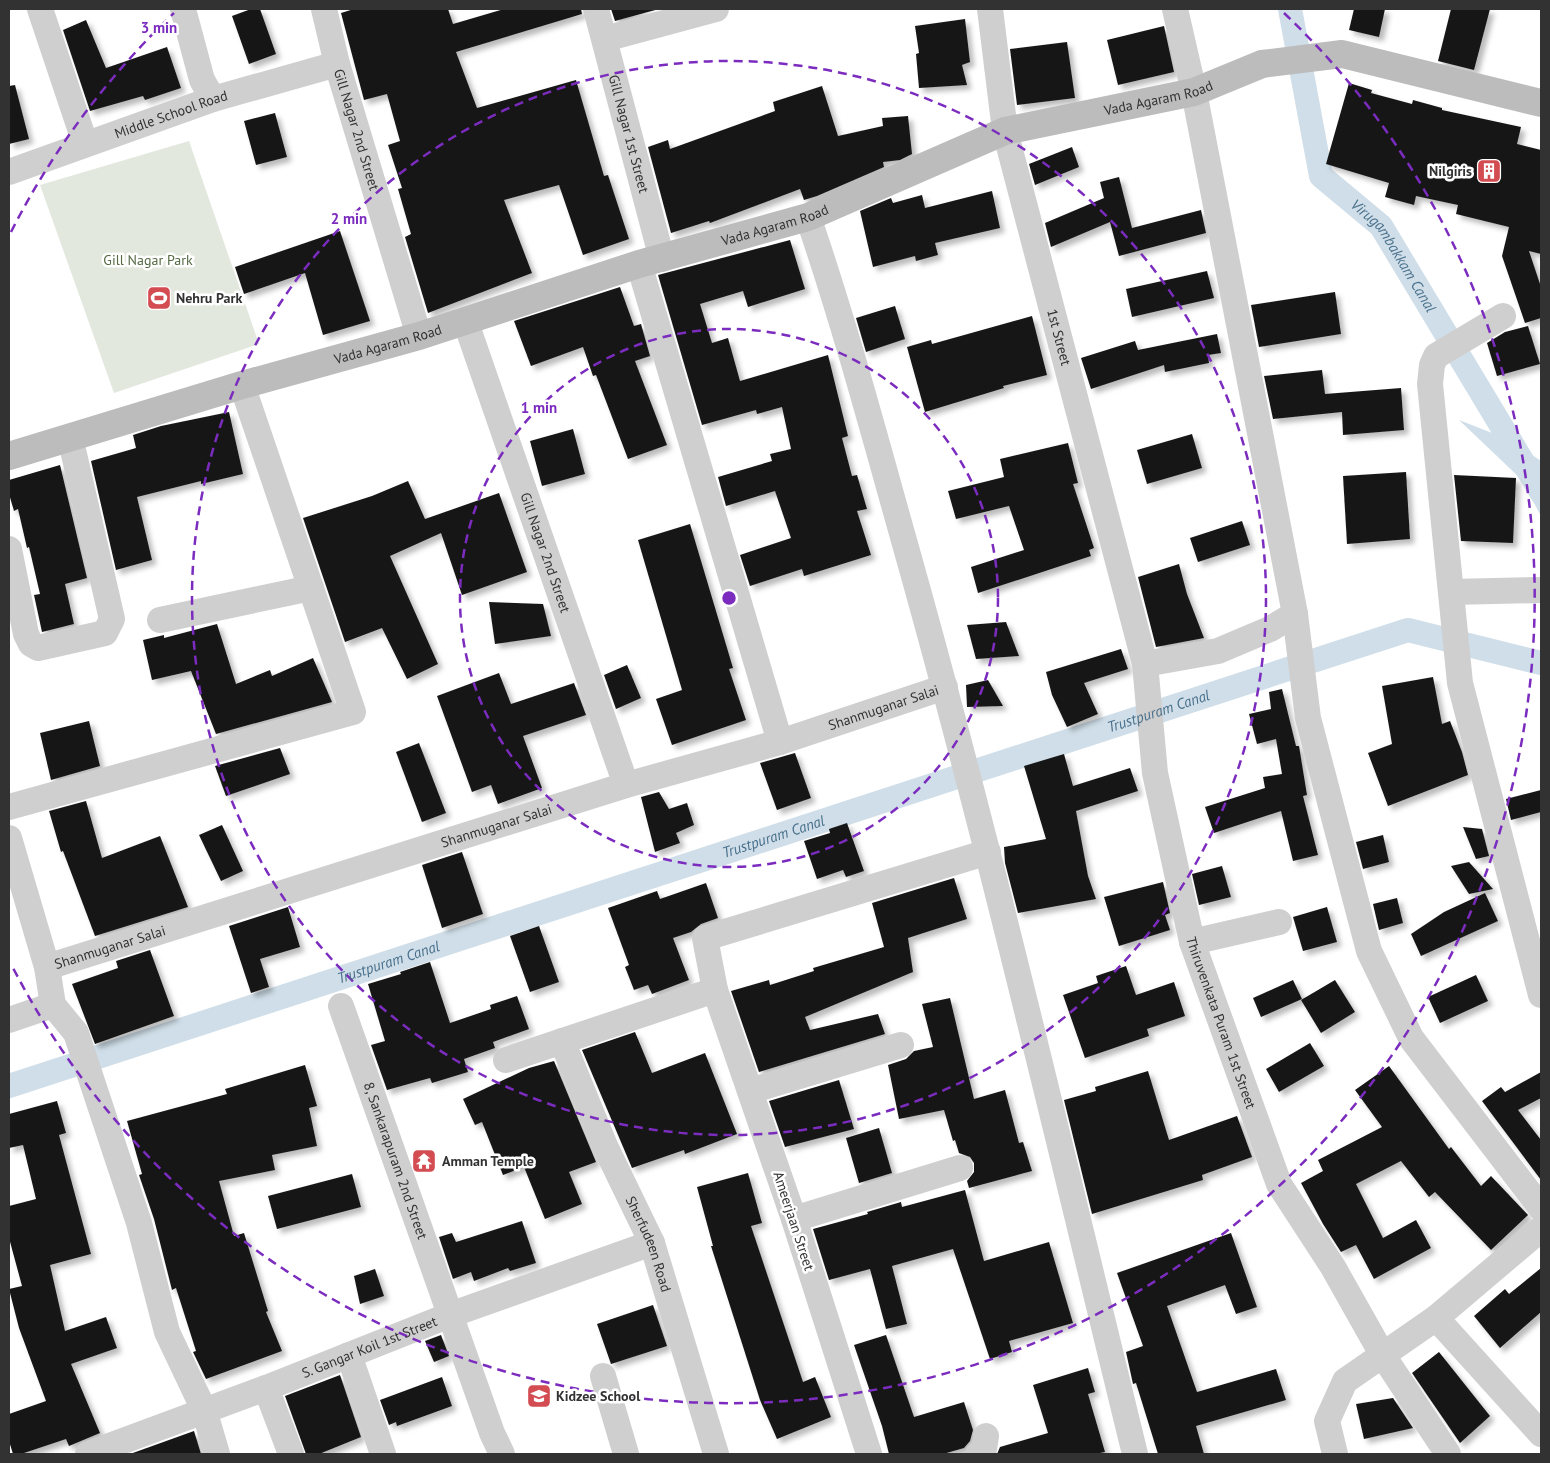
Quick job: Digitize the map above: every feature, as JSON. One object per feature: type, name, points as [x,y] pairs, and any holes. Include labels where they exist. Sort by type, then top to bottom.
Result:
[{"type":"street","points":[[40,9],[85,143]]},
{"type":"street","points":[[184,9],[202,80],[212,99]]},
{"type":"street","name":"Gill Nagar 2nd Street","points":[[324,9],[338,64],[419,336]]},
{"type":"street","name":"Gill Nagar 1st Street","points":[[596,9],[605,39],[651,261],[780,742]]},
{"type":"street","points":[[605,39],[716,9]]},
{"type":"street","name":"1st Street","points":[[990,9],[1006,131],[1145,664]]},
{"type":"street","points":[[1175,9],[1194,92],[1295,614],[1308,718],[1373,960],[1411,1038],[1541,1208]]},
{"type":"street","name":"Vada Agaram Road","points":[[9,456],[242,385],[419,336],[651,261],[808,217],[1006,131],[1194,92],[1262,64],[1342,54],[1541,103]]},
{"type":"street","name":"Middle School Road","points":[[9,172],[85,143],[212,99],[338,64]]},
{"type":"street","points":[[808,217],[834,293],[976,802],[1135,1454]]},
{"type":"street","points":[[1503,316],[1459,340],[1436,356],[1432,365],[1430,384],[1460,683],[1541,995]]},
{"type":"street","name":"Gill Nagar 2nd Street","points":[[465,320],[626,785]]},
{"type":"street","points":[[9,807],[353,712],[242,385]]},
{"type":"street","points":[[9,549],[26,634],[31,644],[38,648],[105,633],[110,627],[112,619],[70,437]]},
{"type":"street","points":[[160,620],[311,588]]},
{"type":"street","points":[[1451,592],[1541,590]]},
{"type":"street","points":[[1145,664],[1218,651],[1270,629],[1295,614]]},
{"type":"street","name":"Thiruvenkata Puram 1st Street","points":[[1145,664],[1155,774],[1192,942],[1280,1184],[1333,1267],[1382,1354],[1448,1454]]},
{"type":"street","name":"Shanmuganar Salai","points":[[47,967],[626,785],[780,742],[945,687]]},
{"type":"street","points":[[9,838],[13,870],[47,967],[53,1005],[76,1033],[139,1223],[167,1332],[204,1410],[217,1454]]},
{"type":"street","name":"Ameerjaan Street","points":[[870,1454],[794,1219],[715,990],[705,938],[988,852]]},
{"type":"street","points":[[1192,942],[1279,922]]},
{"type":"street","points":[[506,1060],[715,990]]},
{"type":"street","points":[[9,1020],[53,1005]]},
{"type":"street","name":"8, Sankarapuram 2nd Street","points":[[341,1006],[492,1433],[502,1454]]},
{"type":"street","name":"Sherfudeen Road","points":[[562,1041],[604,1146],[652,1243],[716,1454]]},
{"type":"street","points":[[750,1091],[900,1045]]},
{"type":"street","points":[[794,1219],[960,1168]]},
{"type":"street","points":[[1335,1454],[1326,1421],[1345,1381],[1436,1318],[1541,1229]]},
{"type":"street","name":"S. Gangar Koil 1st Street","points":[[88,1454],[266,1388],[450,1315],[652,1243]]},
{"type":"street","points":[[1436,1318],[1541,1434]]},
{"type":"street","points":[[349,1355],[383,1454]]},
{"type":"street","points":[[603,1376],[626,1454]]},
{"type":"street","points":[[266,1388],[291,1454]]},
{"type":"green space","name":"Gill Nagar Park","points":[[189,141],[259,344],[114,393],[40,185]]},
{"type":"shaded area","points":[[1459,420],[1510,440],[1541,461],[1541,516],[1521,479]]},
{"type":"building","points":[[251,9],[260,9],[276,54],[249,64],[232,16]]},
{"type":"building","points":[[354,9],[448,9],[453,24],[504,9],[581,9],[582,14],[456,52],[477,108],[576,80],[604,176],[608,175],[629,239],[583,255],[559,185],[504,200],[532,273],[428,313],[405,237],[411,234],[398,189],[402,188],[388,145],[400,141],[387,94],[364,100],[341,13]]},
{"type":"building","points":[[611,9],[659,9],[615,21]]},
{"type":"building","points":[[1354,9],[1385,9],[1379,37],[1349,30]]},
{"type":"building","points":[[1451,9],[1490,9],[1474,70],[1438,61]]},
{"type":"building","points":[[965,19],[970,62],[962,65],[967,85],[919,88],[916,54],[919,53],[915,26]]},
{"type":"building","points":[[86,20],[106,68],[167,47],[181,88],[145,100],[143,96],[90,111],[63,30]]},
{"type":"building","points":[[1164,26],[1174,72],[1118,85],[1107,40]]},
{"type":"building","points":[[1067,42],[1075,98],[1017,105],[1010,49]]},
{"type":"building","points":[[1349,83],[1372,90],[1371,93],[1412,104],[1413,100],[1442,108],[1442,110],[1521,127],[1517,144],[1541,150],[1541,254],[1529,251],[1541,287],[1541,318],[1525,323],[1502,256],[1509,227],[1456,214],[1458,205],[1416,196],[1414,205],[1385,197],[1389,183],[1326,164]]},
{"type":"building","points":[[15,85],[29,139],[9,144],[9,86]]},
{"type":"building","points":[[822,86],[838,136],[883,126],[882,118],[908,116],[912,154],[900,160],[883,162],[884,167],[817,196],[804,200],[800,189],[710,223],[709,221],[671,233],[648,147],[668,140],[670,149],[775,111],[773,102]]},
{"type":"building","points":[[275,113],[287,157],[256,165],[244,121]]},
{"type":"building","points":[[1072,147],[1079,167],[1035,185],[1029,164]]},
{"type":"building","points":[[1119,177],[1132,228],[1201,210],[1206,233],[1119,256],[1110,222],[1051,247],[1045,223],[1104,198],[1100,182]]},
{"type":"building","points":[[992,191],[1000,228],[935,243],[938,255],[916,261],[915,256],[873,267],[860,211],[891,198],[893,203],[922,195],[925,208]]},
{"type":"building","points":[[340,231],[370,321],[323,335],[305,273],[244,294],[235,267]]},
{"type":"building","points":[[790,240],[805,289],[748,307],[743,291],[700,304],[712,343],[728,338],[740,381],[828,355],[848,436],[842,438],[852,476],[857,475],[867,509],[857,511],[871,555],[804,576],[802,569],[750,586],[740,555],[791,538],[775,491],[726,506],[718,477],[772,461],[770,454],[791,449],[782,407],[757,414],[756,410],[702,425],[658,275]]},
{"type":"building","points":[[1207,271],[1214,298],[1132,317],[1126,289]]},
{"type":"building","points":[[620,287],[634,326],[641,324],[650,356],[635,361],[667,445],[628,459],[596,375],[593,376],[583,347],[531,366],[514,321]]},
{"type":"building","points":[[1335,292],[1341,334],[1259,347],[1251,305]]},
{"type":"building","points":[[895,306],[905,339],[866,352],[856,318]]},
{"type":"building","points":[[1032,316],[1047,375],[1003,386],[1004,388],[925,412],[907,347],[931,340],[932,344]]},
{"type":"building","points":[[1528,326],[1540,364],[1497,376],[1487,343],[1505,332]]},
{"type":"building","points":[[1217,334],[1221,353],[1208,355],[1209,363],[1165,372],[1164,365],[1091,389],[1081,358],[1135,341],[1138,350]]},
{"type":"building","points":[[1322,370],[1325,394],[1401,388],[1404,430],[1343,435],[1342,412],[1273,419],[1264,376]]},
{"type":"building","points":[[229,412],[243,474],[201,484],[201,481],[137,497],[152,560],[116,570],[91,461],[136,448],[133,435],[161,426]]},
{"type":"building","points":[[573,429],[585,474],[542,486],[530,441]]},
{"type":"building","points":[[1192,434],[1202,468],[1147,484],[1137,450]]},
{"type":"building","points":[[1068,443],[1078,483],[1073,484],[1094,548],[1089,550],[1091,556],[978,593],[971,567],[1024,550],[1009,506],[956,519],[948,491],[1004,477],[1000,459]]},
{"type":"building","points":[[60,465],[87,578],[65,584],[74,624],[42,632],[34,595],[40,594],[18,509],[14,511],[9,494],[9,480]]},
{"type":"building","points":[[1406,472],[1410,539],[1347,544],[1343,476]]},
{"type":"building","points":[[1454,475],[1516,478],[1513,543],[1461,541]]},
{"type":"building","points":[[408,481],[425,519],[499,493],[527,572],[462,595],[441,533],[390,556],[438,664],[407,679],[382,628],[345,642],[303,518],[372,496]]},
{"type":"building","points":[[1242,521],[1250,545],[1198,562],[1190,538]]},
{"type":"building","points":[[690,524],[733,668],[729,669],[746,720],[672,745],[656,699],[682,690],[638,540]]},
{"type":"building","points":[[1179,564],[1187,594],[1204,638],[1156,647],[1138,577]]},
{"type":"building","points":[[489,602],[543,604],[551,636],[495,644]]},
{"type":"building","points":[[1006,622],[1019,656],[976,659],[967,625]]},
{"type":"building","points":[[217,624],[236,684],[270,670],[272,676],[313,658],[332,702],[216,734],[191,671],[152,680],[143,640],[164,635],[164,638]]},
{"type":"building","points":[[1121,649],[1128,669],[1084,683],[1098,714],[1067,727],[1052,695],[1046,672]]},
{"type":"building","points":[[627,665],[641,698],[616,709],[604,675]]},
{"type":"building","points":[[499,673],[511,704],[574,683],[586,715],[523,736],[542,788],[498,804],[491,785],[472,792],[437,696]]},
{"type":"building","points":[[1433,677],[1442,724],[1450,721],[1462,752],[1468,775],[1388,806],[1368,753],[1392,744],[1382,686]]},
{"type":"building","points":[[988,680],[1003,706],[967,707],[966,685]]},
{"type":"building","points":[[1282,689],[1296,746],[1299,746],[1307,795],[1303,796],[1318,855],[1293,861],[1281,811],[1214,833],[1205,807],[1265,788],[1263,777],[1282,774],[1276,739],[1257,744],[1249,714],[1271,709],[1269,692]]},
{"type":"building","points":[[89,721],[100,766],[51,780],[40,733]]},
{"type":"building","points":[[419,743],[446,813],[422,822],[396,752]]},
{"type":"building","points":[[280,748],[290,774],[226,796],[215,766]]},
{"type":"building","points":[[795,753],[811,798],[777,810],[760,763]]},
{"type":"building","points":[[1064,754],[1073,786],[1130,768],[1138,791],[1076,811],[1088,876],[1096,899],[1018,913],[1005,863],[1004,847],[1046,839],[1024,766]]},
{"type":"building","points":[[1541,790],[1541,812],[1511,820],[1506,799]]},
{"type":"building","points":[[659,792],[669,809],[687,803],[694,825],[676,833],[680,843],[655,852],[641,797]]},
{"type":"building","points":[[86,801],[102,858],[160,836],[188,907],[95,936],[63,851],[61,852],[49,811]]},
{"type":"building","points":[[847,823],[864,871],[846,877],[843,870],[817,879],[804,841],[830,833],[829,829]]},
{"type":"building","points":[[222,825],[243,871],[221,881],[199,835]]},
{"type":"building","points":[[1463,827],[1482,829],[1489,856],[1476,859]]},
{"type":"building","points":[[1383,835],[1389,862],[1363,869],[1356,842]]},
{"type":"building","points":[[462,852],[483,914],[442,928],[422,865]]},
{"type":"building","points":[[1469,862],[1493,889],[1469,894],[1451,866]]},
{"type":"building","points":[[1222,866],[1231,897],[1199,905],[1192,874]]},
{"type":"building","points":[[954,878],[967,919],[908,938],[913,972],[805,1017],[810,1030],[878,1014],[885,1034],[759,1072],[731,991],[769,980],[770,985],[814,971],[813,968],[884,947],[872,903]]},
{"type":"building","points":[[1163,882],[1170,913],[1165,915],[1170,930],[1119,946],[1104,897]]},
{"type":"building","points":[[706,883],[718,918],[701,924],[691,932],[673,938],[689,980],[652,994],[648,985],[634,990],[625,967],[629,965],[608,908],[657,891],[660,899]]},
{"type":"building","points":[[1485,893],[1498,921],[1421,956],[1411,934],[1444,912]]},
{"type":"building","points":[[1397,898],[1403,923],[1379,930],[1373,904]]},
{"type":"building","points":[[288,907],[300,947],[260,959],[269,987],[251,993],[229,926]]},
{"type":"building","points":[[1327,907],[1337,942],[1303,951],[1293,917]]},
{"type":"building","points":[[539,926],[559,982],[530,992],[510,936]]},
{"type":"building","points":[[150,950],[174,1016],[95,1044],[72,984],[118,968],[116,961]]},
{"type":"building","points":[[430,962],[450,1023],[491,1009],[490,1005],[517,996],[529,1029],[493,1042],[495,1048],[464,1059],[468,1072],[432,1083],[430,1078],[387,1090],[371,1045],[385,1041],[368,984],[401,974],[400,972]]},
{"type":"building","points":[[1126,966],[1136,995],[1174,982],[1185,1016],[1147,1029],[1149,1036],[1085,1058],[1063,995],[1098,983],[1096,976]]},
{"type":"building","points":[[1476,975],[1488,1001],[1440,1023],[1428,997]]},
{"type":"building","points":[[1293,980],[1302,999],[1261,1017],[1253,998]]},
{"type":"building","points":[[1335,980],[1355,1012],[1321,1033],[1301,1000]]},
{"type":"building","points":[[950,998],[974,1099],[1005,1090],[1019,1143],[1023,1142],[1032,1171],[969,1188],[967,1181],[974,1172],[974,1163],[970,1157],[959,1153],[955,1140],[953,1141],[944,1110],[899,1119],[888,1065],[906,1059],[914,1051],[933,1047],[922,1004]]},
{"type":"building","points":[[635,1032],[652,1073],[705,1053],[737,1134],[685,1154],[684,1150],[632,1168],[582,1050]]},
{"type":"building","points":[[1310,1043],[1324,1066],[1279,1092],[1266,1069]]},
{"type":"building","points":[[554,1061],[596,1162],[569,1172],[582,1204],[545,1219],[524,1167],[503,1175],[482,1122],[475,1125],[463,1099],[529,1068]]},
{"type":"building","points":[[305,1065],[317,1106],[309,1108],[317,1146],[272,1155],[275,1170],[219,1181],[234,1236],[244,1233],[268,1311],[266,1312],[282,1351],[206,1379],[193,1352],[196,1351],[176,1288],[172,1290],[154,1219],[139,1175],[142,1174],[127,1121],[227,1094],[225,1089]]},
{"type":"building","points":[[1389,1066],[1449,1149],[1451,1147],[1481,1186],[1491,1176],[1528,1215],[1491,1250],[1435,1192],[1429,1197],[1401,1161],[1356,1184],[1383,1238],[1416,1220],[1431,1248],[1374,1279],[1356,1245],[1341,1252],[1323,1224],[1301,1183],[1323,1171],[1318,1160],[1382,1127],[1355,1090]]},
{"type":"building","points":[[1148,1071],[1169,1140],[1237,1116],[1252,1157],[1202,1175],[1203,1180],[1092,1214],[1064,1100],[1096,1091],[1095,1087]]},
{"type":"building","points":[[1541,1072],[1541,1098],[1518,1110],[1541,1140],[1541,1180],[1482,1101],[1501,1087],[1505,1092]]},
{"type":"building","points":[[839,1080],[854,1129],[785,1147],[769,1101]]},
{"type":"building","points":[[57,1101],[66,1133],[59,1135],[91,1254],[50,1265],[65,1331],[106,1317],[117,1348],[71,1364],[100,1433],[69,1446],[66,1439],[21,1454],[13,1454],[9,1441],[9,1414],[46,1401],[19,1328],[9,1289],[22,1286],[9,1238],[9,1206],[36,1199],[23,1145],[9,1148],[9,1114]]},
{"type":"building","points":[[879,1128],[892,1173],[859,1183],[846,1138]]},
{"type":"building","points":[[748,1173],[762,1223],[751,1226],[803,1382],[815,1377],[831,1417],[777,1439],[760,1400],[711,1246],[713,1246],[697,1187]]},
{"type":"building","points":[[352,1174],[361,1207],[277,1229],[268,1196]]},
{"type":"building","points":[[965,1190],[984,1261],[1049,1242],[1073,1323],[1009,1341],[1012,1352],[990,1359],[953,1249],[892,1266],[907,1324],[886,1329],[870,1269],[829,1280],[813,1229],[868,1214],[867,1212],[901,1202],[902,1207]]},
{"type":"building","points":[[522,1221],[536,1263],[510,1271],[508,1268],[474,1281],[471,1272],[453,1279],[439,1237],[452,1233],[456,1242]]},
{"type":"building","points":[[1231,1233],[1257,1307],[1236,1314],[1225,1285],[1167,1306],[1197,1392],[1276,1369],[1286,1400],[1196,1426],[1204,1454],[1158,1454],[1136,1383],[1133,1384],[1126,1352],[1143,1346],[1117,1273]]},
{"type":"building","points":[[1541,1268],[1541,1312],[1500,1348],[1474,1316],[1505,1289],[1509,1294]]},
{"type":"building","points":[[375,1269],[384,1296],[360,1304],[354,1276]]},
{"type":"building","points":[[653,1305],[667,1346],[611,1364],[597,1324]]},
{"type":"building","points":[[441,1335],[449,1356],[434,1362],[425,1341]]},
{"type":"building","points":[[886,1335],[914,1417],[964,1402],[973,1430],[970,1441],[964,1448],[943,1454],[889,1454],[882,1426],[854,1345]]},
{"type":"building","points":[[1439,1352],[1490,1416],[1460,1443],[1412,1373]]},
{"type":"building","points":[[1088,1368],[1095,1392],[1088,1394],[1105,1452],[1095,1454],[997,1454],[1000,1447],[1048,1433],[1033,1385]]},
{"type":"building","points":[[340,1375],[361,1437],[319,1454],[306,1454],[285,1396]]},
{"type":"building","points":[[442,1377],[452,1406],[397,1426],[396,1422],[389,1425],[380,1400]]},
{"type":"building","points":[[1393,1398],[1413,1428],[1364,1439],[1356,1404]]},
{"type":"building","points":[[194,1431],[201,1454],[130,1454]]},
{"type":"waterway","name":"Virugambakkam Canal","points":[[1290,9],[1321,176],[1381,226],[1541,492]]},
{"type":"waterway","name":"Trustpuram Canal","points":[[9,1086],[1408,630],[1541,663]]},
{"type":"place","name":"Nilgiris","points":[[1489,171]]},
{"type":"place","name":"Nehru Park","points":[[159,298]]},
{"type":"place","name":"Amman Temple","points":[[424,1161]]},
{"type":"place","name":"Kidzee School","points":[[539,1396]]}]
